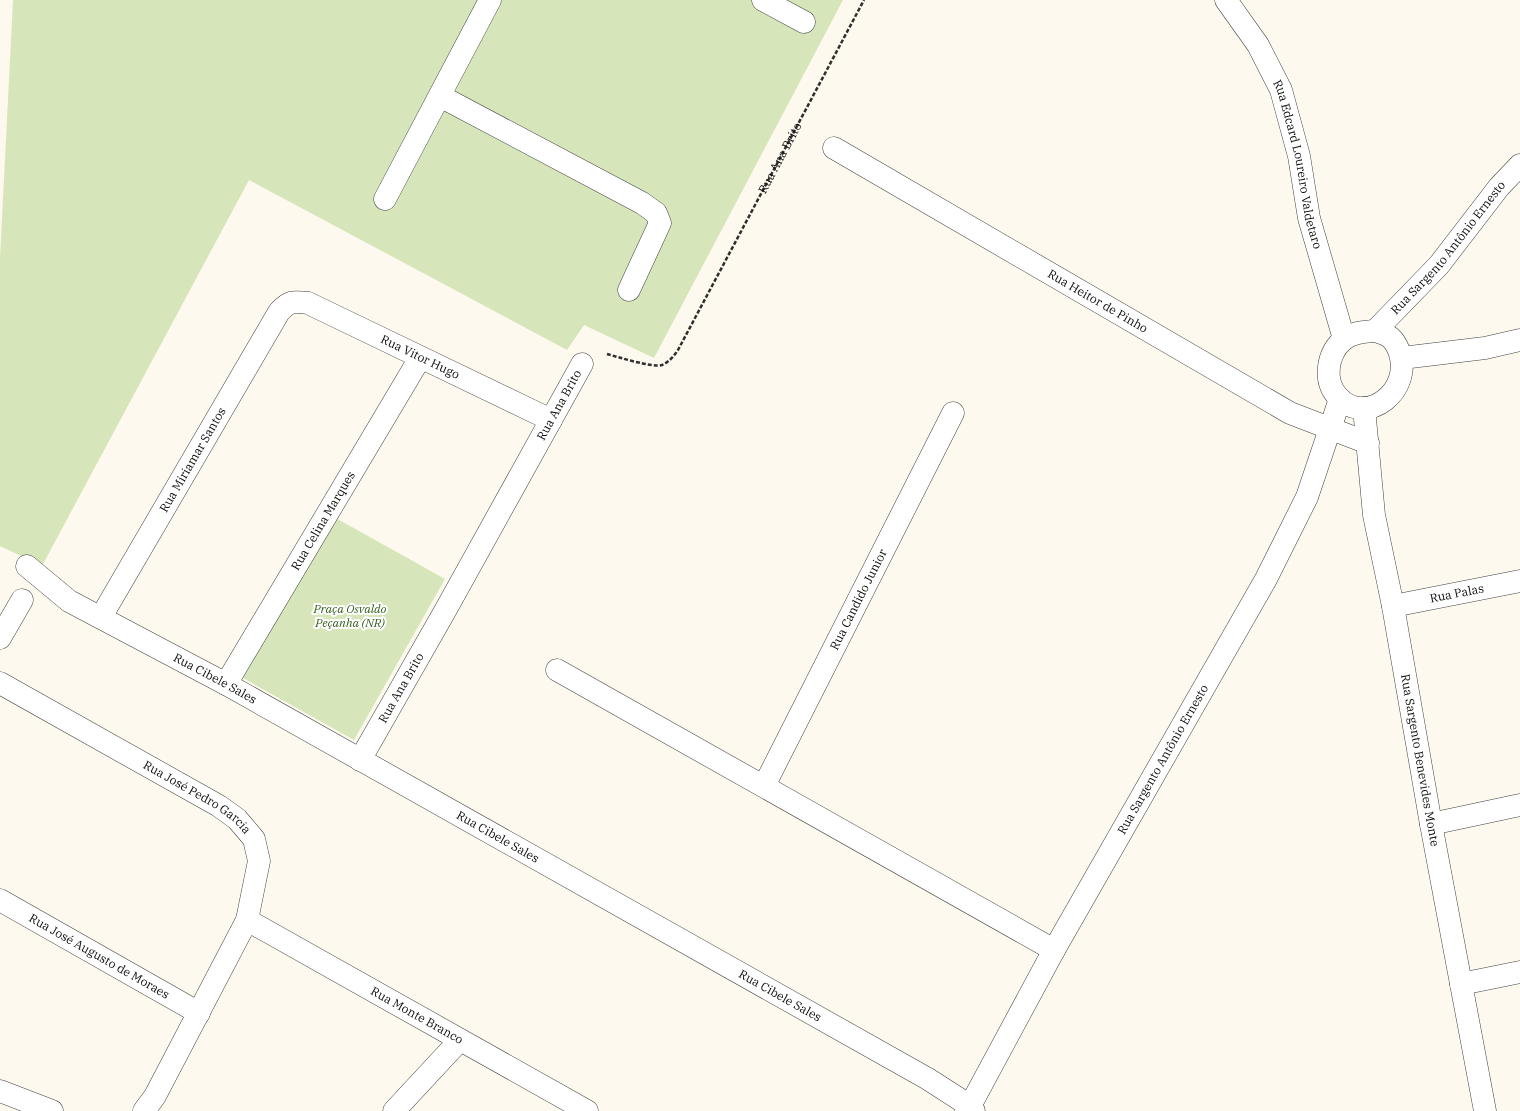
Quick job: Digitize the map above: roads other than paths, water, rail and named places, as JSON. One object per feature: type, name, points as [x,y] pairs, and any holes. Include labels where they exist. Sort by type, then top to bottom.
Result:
[{"type":"street","points":[[385,200],[490,0]]},
{"type":"street","points":[[763,0],[804,22]]},
{"type":"street","name":"Rua Edcard Loureiro Valdetaro","points":[[1229,1],[1258,45],[1281,90],[1299,156],[1310,225],[1344,340]]},
{"type":"street","points":[[440,96],[642,203],[656,213],[660,223],[629,290]]},
{"type":"street","name":"Rua Heitor de Pinho","points":[[834,148],[1290,413],[1368,443]]},
{"type":"street","name":"Rua Sargento Antônio Ernesto","points":[[1375,331],[1439,265],[1499,187],[1520,165]]},
{"type":"street","name":"Rua Vitor Hugo","points":[[287,304],[297,301],[308,303],[551,420]]},
{"type":"street","name":"Rua Miriamar Santos","points":[[101,617],[279,312],[287,304]]},
{"type":"street","points":[[1375,331],[1387,334],[1396,344],[1402,358],[1402,372],[1398,385],[1390,397],[1378,404],[1364,408],[1350,406],[1340,399],[1332,389],[1329,376],[1330,362],[1335,349],[1344,340],[1359,332],[1375,331]]},
{"type":"street","points":[[1402,358],[1485,348],[1520,340]]},
{"type":"street","name":"Rua Celina Marques","points":[[226,684],[420,358]]},
{"type":"street","name":"Rua Ana Brito","points":[[360,760],[445,612],[582,364]]},
{"type":"street","name":"Rua Sargento Antônio Ernesto","points":[[970,1109],[1054,950],[1266,579],[1307,497],[1340,399]]},
{"type":"street","name":"Rua Sargento Benevides Monte","points":[[1364,408],[1374,515],[1393,606],[1431,824],[1485,1111]]},
{"type":"street","name":"Rua Candido Junior","points":[[764,786],[953,413]]},
{"type":"street","name":"Rua Cibele Sales","points":[[27,566],[69,601],[226,684],[928,1079],[970,1109]]},
{"type":"street","name":"Rua Palas","points":[[1393,606],[1520,581]]},
{"type":"street","points":[[0,638],[22,600]]},
{"type":"street","points":[[557,670],[1054,950]]},
{"type":"street","name":"Rua José Pedro Garcia","points":[[0,683],[220,806],[237,819],[254,839],[259,861],[247,920],[155,1096],[144,1111]]},
{"type":"street","points":[[1431,824],[1520,805]]},
{"type":"street","name":"Rua José Augusto de Moraes","points":[[0,900],[199,1014]]},
{"type":"street","name":"Rua Monte Branco","points":[[247,920],[587,1111]]},
{"type":"street","points":[[1461,984],[1520,972]]},
{"type":"street","points":[[394,1111],[460,1040]]},
{"type":"street","points":[[0,1091],[52,1111]]},
{"type":"park label","name":"Praça Osvaldo Peçanha (NR)","points":[[350,616]]}]
